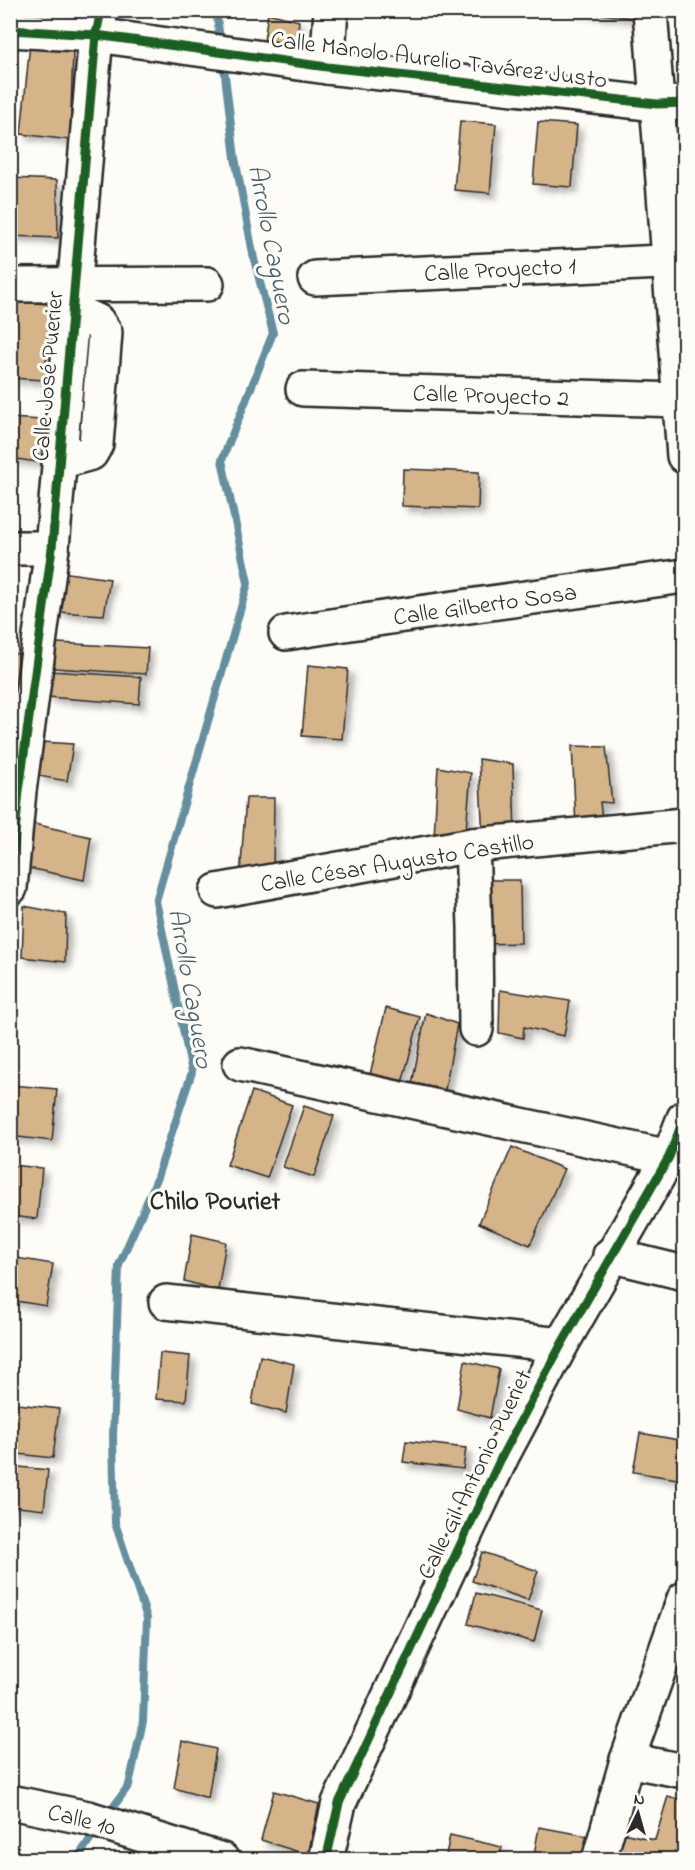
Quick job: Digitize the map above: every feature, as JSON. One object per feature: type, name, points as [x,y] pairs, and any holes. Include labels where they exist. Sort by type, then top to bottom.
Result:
[{"type":"street","points":[[327,67],[331,10]]},
{"type":"street","points":[[650,10],[671,104],[680,400],[684,456]]},
{"type":"street","name":"Calle Manolo Aurelio Tavárez Justo","points":[[10,30],[99,23],[202,50],[327,67],[671,104]]},
{"type":"street","name":"Calle José Puerier","points":[[10,888],[15,791],[52,548],[99,23]]},
{"type":"street","name":"Calle Proyecto 1","points":[[315,278],[677,261]]},
{"type":"street","points":[[10,285],[73,298],[207,284]]},
{"type":"street","name":"Calle Proyecto 2","points":[[303,389],[680,400]]},
{"type":"street","points":[[10,548],[52,548]]},
{"type":"street","name":"Calle Gilberto Sosa","points":[[286,633],[684,576]]},
{"type":"street","name":"Calle César Augusto Castillo","points":[[217,891],[472,845],[684,825]]},
{"type":"street","points":[[472,845],[476,1029]]},
{"type":"street","points":[[240,1064],[669,1157]]},
{"type":"street","name":"Calle Gil Antonio Pueriet","points":[[326,1860],[339,1803],[503,1454],[610,1255],[669,1157],[684,1118]]},
{"type":"street","points":[[610,1255],[684,1273]]},
{"type":"street","points":[[166,1302],[561,1345]]},
{"type":"street","points":[[599,1860],[627,1760],[684,1599]]},
{"type":"street","points":[[627,1760],[684,1771]]},
{"type":"street","name":"Calle 10","points":[[10,1802],[88,1818],[222,1860]]},
{"type":"building","points":[[35,10],[76,10],[75,19],[34,13]]},
{"type":"building","points":[[567,10],[640,10],[640,19]]},
{"type":"building","points":[[268,13],[299,21],[295,55],[263,48]]},
{"type":"building","points":[[30,43],[73,50],[70,140],[21,134]]},
{"type":"building","points":[[460,121],[496,124],[490,193],[454,190]]},
{"type":"building","points":[[538,122],[577,125],[572,187],[533,184]]},
{"type":"building","points":[[10,178],[57,180],[58,238],[10,236]]},
{"type":"building","points":[[10,302],[50,304],[45,380],[10,378]]},
{"type":"building","points":[[10,418],[41,420],[37,462],[10,458]]},
{"type":"building","points":[[403,469],[479,472],[478,509],[402,506]]},
{"type":"building","points":[[61,572],[110,579],[104,615],[58,612]]},
{"type":"building","points":[[57,643],[148,648],[146,674],[54,668]]},
{"type":"building","points":[[10,653],[20,654],[11,732],[10,732]]},
{"type":"building","points":[[308,665],[348,669],[342,739],[302,736]]},
{"type":"building","points":[[50,671],[141,677],[139,704],[47,697]]},
{"type":"building","points":[[42,742],[73,744],[67,781],[38,776]]},
{"type":"building","points":[[572,746],[606,747],[612,803],[600,802],[603,829],[576,827]]},
{"type":"building","points":[[479,759],[513,764],[515,837],[483,839]]},
{"type":"building","points":[[438,767],[471,773],[465,842],[434,838]]},
{"type":"building","points":[[246,798],[274,798],[273,877],[240,877]]},
{"type":"building","points":[[30,823],[91,837],[84,880],[24,867]]},
{"type":"building","points":[[487,880],[520,880],[521,943],[487,944]]},
{"type":"building","points":[[24,906],[66,914],[65,962],[22,957]]},
{"type":"building","points":[[500,990],[570,1001],[564,1036],[524,1027],[523,1038],[499,1033]]},
{"type":"building","points":[[386,1008],[420,1017],[399,1094],[367,1087]]},
{"type":"building","points":[[426,1013],[457,1024],[443,1101],[410,1094]]},
{"type":"building","points":[[11,1085],[57,1089],[52,1141],[10,1136]]},
{"type":"building","points":[[252,1091],[292,1105],[267,1178],[227,1165]]},
{"type":"building","points":[[304,1106],[334,1116],[314,1177],[283,1167]]},
{"type":"building","points":[[512,1147],[564,1169],[530,1245],[479,1223]]},
{"type":"building","points":[[10,1165],[42,1168],[37,1219],[10,1216]]},
{"type":"building","points":[[192,1234],[226,1242],[218,1290],[184,1281]]},
{"type":"building","points":[[10,1257],[53,1264],[46,1306],[10,1300]]},
{"type":"building","points":[[160,1353],[190,1356],[186,1401],[156,1399]]},
{"type":"building","points":[[260,1356],[294,1364],[286,1413],[252,1404]]},
{"type":"building","points":[[465,1361],[499,1369],[490,1418],[457,1409]]},
{"type":"building","points":[[10,1403],[59,1409],[53,1458],[10,1453]]},
{"type":"building","points":[[640,1433],[684,1441],[684,1480],[633,1472]]},
{"type":"building","points":[[406,1441],[466,1448],[463,1469],[403,1462]]},
{"type":"building","points":[[10,1466],[48,1470],[44,1510],[10,1506]]},
{"type":"building","points":[[482,1552],[538,1571],[528,1600],[472,1581]]},
{"type":"building","points":[[476,1593],[542,1610],[534,1642],[468,1624]]},
{"type":"building","points":[[182,1741],[216,1749],[208,1798],[174,1788]]},
{"type":"building","points":[[274,1791],[319,1804],[308,1855],[261,1840]]},
{"type":"building","points":[[668,1796],[684,1801],[684,1860],[612,1860],[618,1832],[655,1840]]},
{"type":"building","points":[[539,1827],[588,1836],[584,1860],[533,1860]]},
{"type":"building","points":[[450,1835],[502,1847],[499,1860],[445,1860]]},
{"type":"waterway","name":"Arrollo Caguero","points":[[216,10],[221,46]]},
{"type":"waterway","name":"Arrollo Caguero","points":[[107,1816],[129,1785],[143,1721],[147,1618],[115,1523],[113,1437],[119,1265],[154,1186],[192,1072],[156,901],[248,583],[222,460],[273,333],[254,259],[235,158],[223,59]]},
{"type":"waterway","name":"Arrollo Caguero","points":[[76,1860],[97,1829]]},
{"type":"cycle path","points":[[10,888],[19,791],[52,548],[96,35],[101,10]]},
{"type":"cycle path","points":[[10,30],[96,35],[327,67],[657,104],[684,103]]},
{"type":"cycle path","points":[[326,1860],[339,1803],[503,1454],[561,1345],[669,1157],[684,1118]]},
{"type":"district","name":"Chilo Pouriet","points":[[215,1200]]}]
